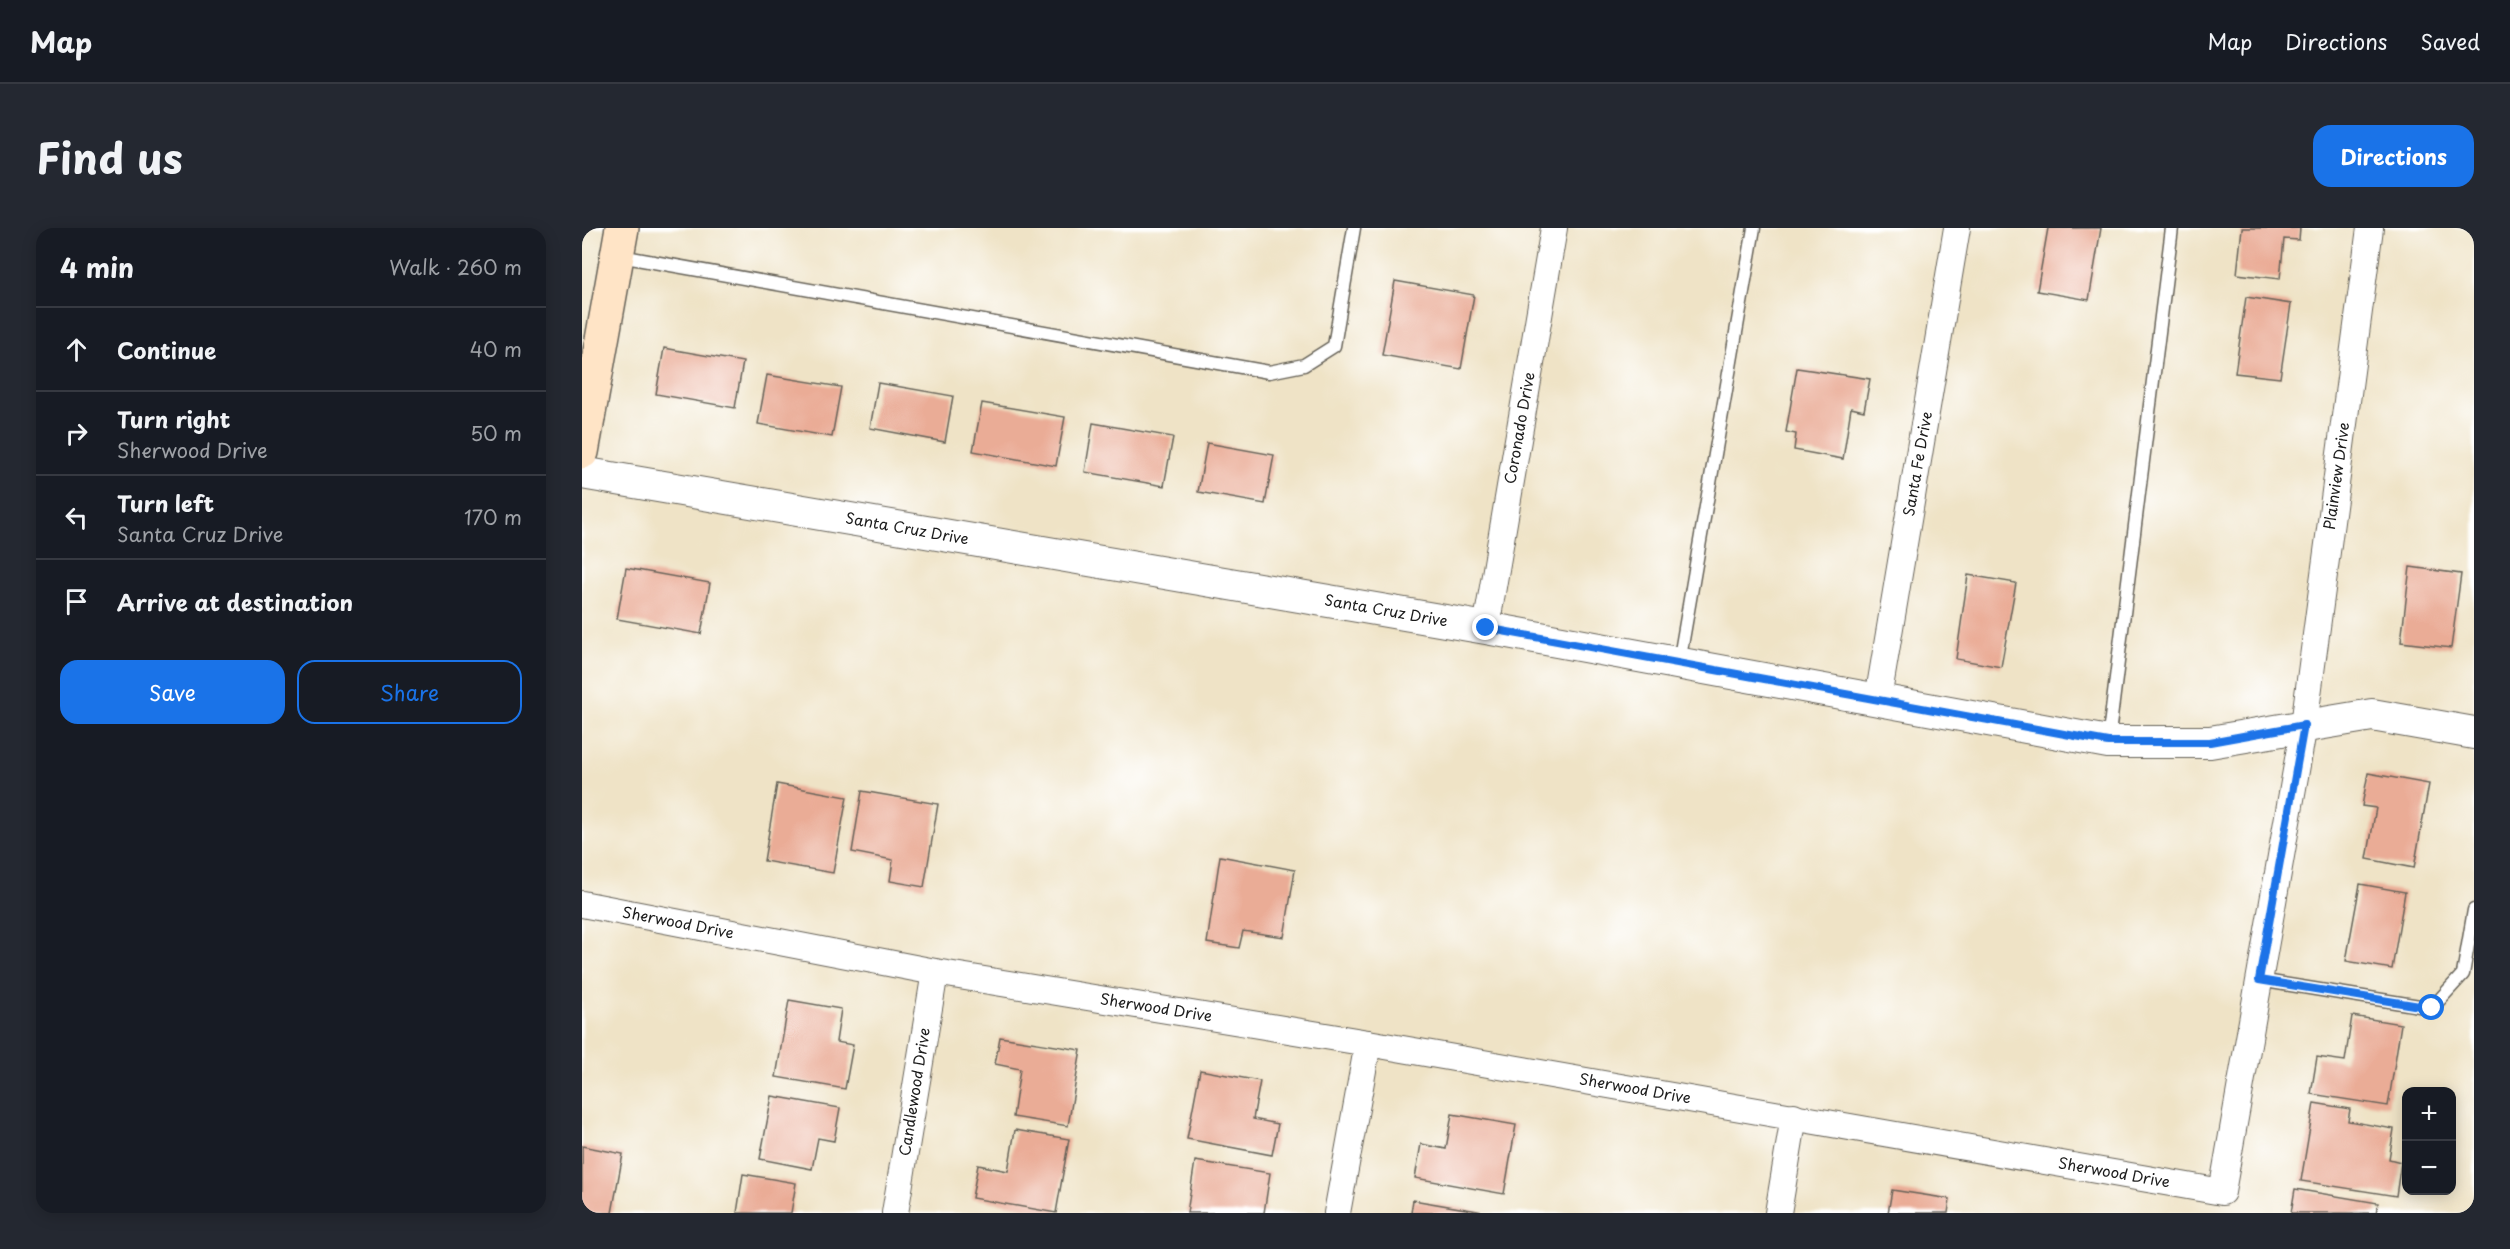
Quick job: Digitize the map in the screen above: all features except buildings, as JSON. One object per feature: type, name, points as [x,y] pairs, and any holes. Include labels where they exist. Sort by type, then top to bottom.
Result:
[{"type":"main road","points":[[582,452],[587,396],[619,242]]},
{"type":"street","name":"Coronado Drive","points":[[1486,628],[1554,228]]},
{"type":"street","name":"Santa Fe Drive","points":[[1878,699],[1957,228]]},
{"type":"street","name":"Plainview Drive","points":[[2304,725],[2370,228]]},
{"type":"street","name":"Santa Cruz Drive","points":[[582,473],[1486,628],[2108,742],[2210,742],[2372,715],[2474,733]]},
{"type":"street","name":"Sherwood Drive","points":[[582,904],[935,972],[1794,1116],[2220,1202],[2304,725]]},
{"type":"street","name":"Candlewood Drive","points":[[895,1213],[935,972]]},
{"type":"street","points":[[1337,1213],[1368,1043]]},
{"type":"street","points":[[1778,1213],[1794,1116]]},
{"type":"lane","points":[[619,242],[1269,372],[1304,365],[1334,346],[1354,228]]},
{"type":"lane","points":[[1679,663],[1754,228]]},
{"type":"lane","points":[[2108,742],[2172,228]]},
{"type":"lane","points":[[2259,980],[2432,1008],[2463,974],[2474,910]]},
{"type":"route","points":[[1486,628],[2108,742],[2210,742],[2304,725],[2259,980],[2432,1008]]}]
